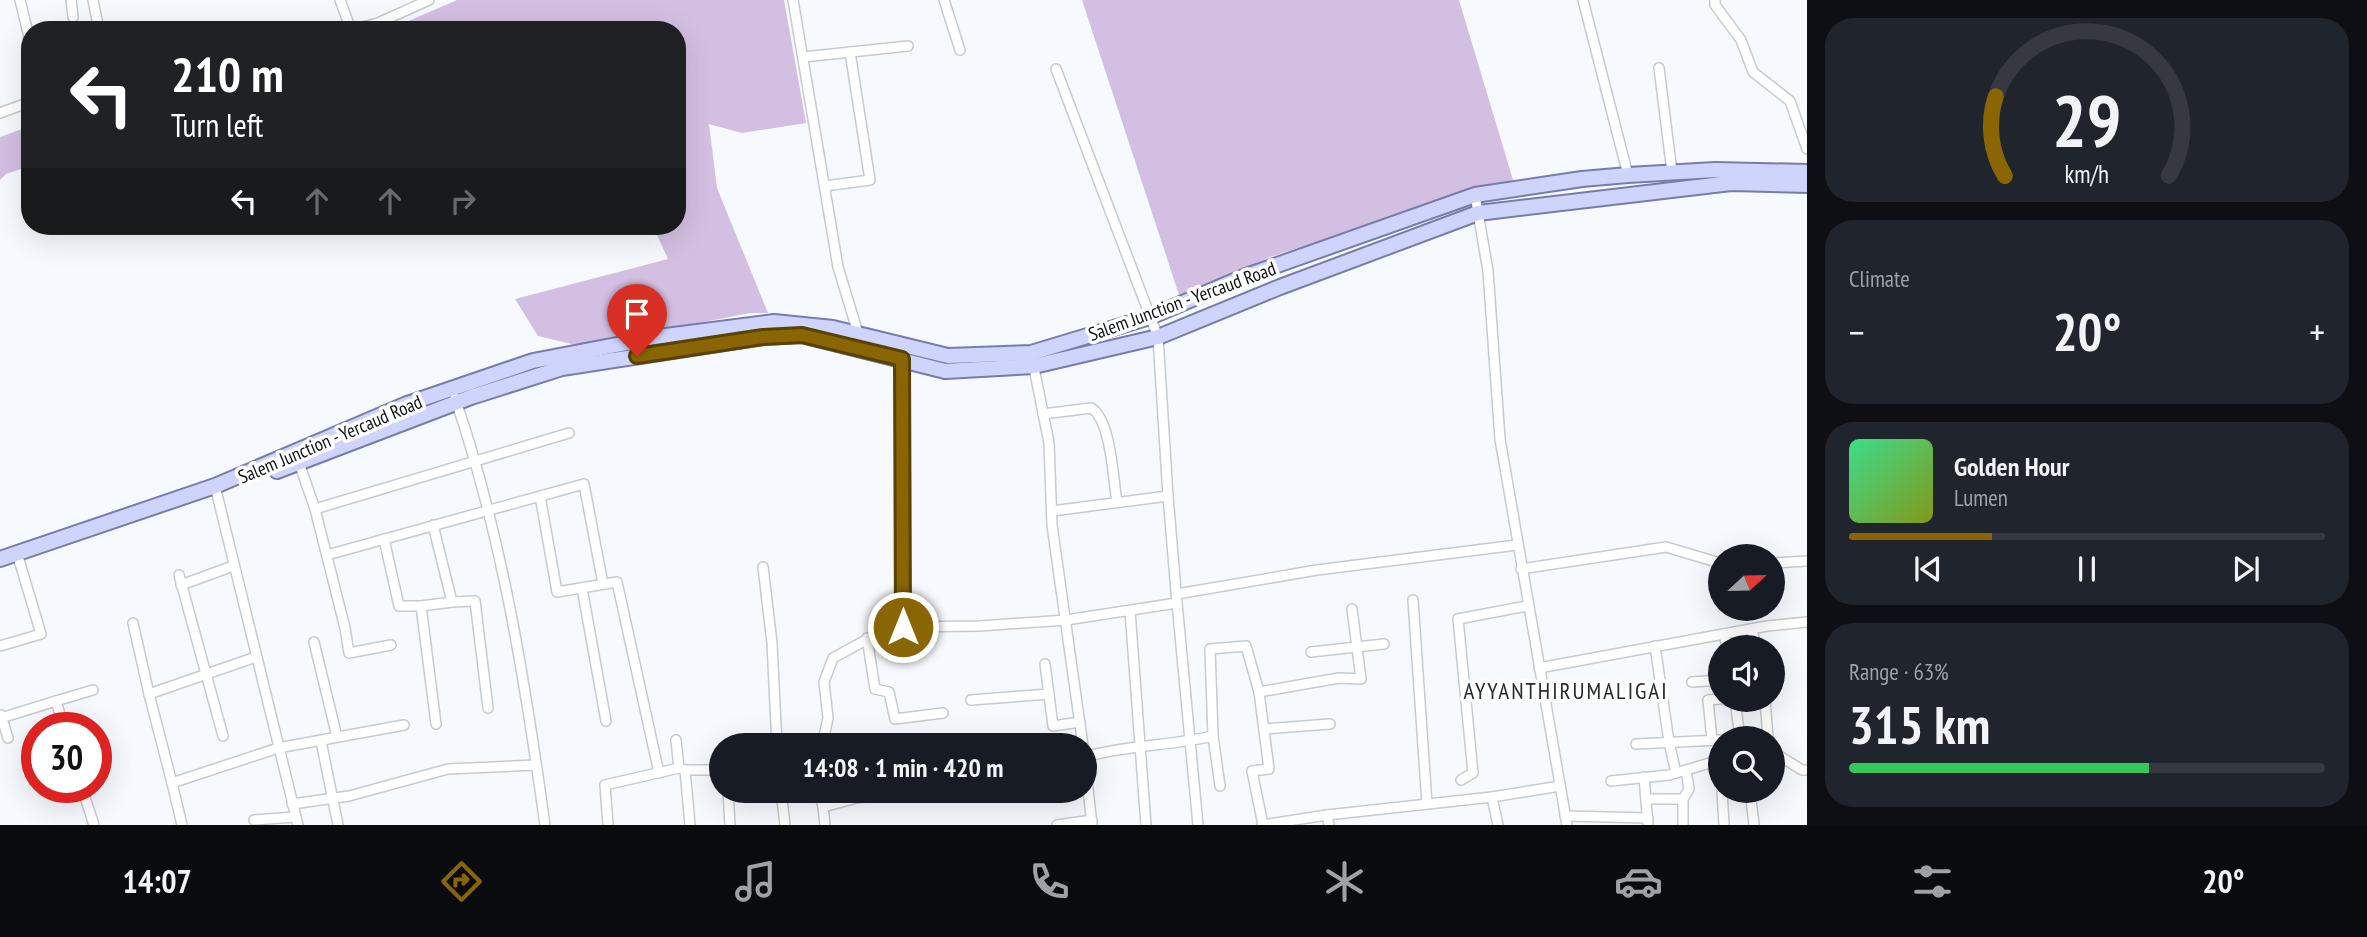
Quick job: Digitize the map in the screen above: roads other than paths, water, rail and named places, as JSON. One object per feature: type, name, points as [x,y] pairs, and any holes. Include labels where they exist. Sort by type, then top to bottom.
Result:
[{"type":"main road","name":"Salem Junction - Yercaud Road","points":[[454,396],[533,361],[658,337],[774,322],[833,328],[948,356],[1032,360],[1150,317],[1246,276],[1475,195],[1628,175],[1716,170],[1807,172]]},
{"type":"main road","points":[[0,559],[18,557],[216,490],[454,396],[562,368],[763,337],[802,335],[945,371],[1032,360],[1158,337],[1280,287],[1478,213],[1731,183],[1807,185]]},
{"type":"main road","points":[[0,568],[18,557]]},
{"type":"street","points":[[20,0],[25,21]]},
{"type":"street","points":[[71,0],[73,16]]},
{"type":"street","points":[[93,0],[97,21]]},
{"type":"street","points":[[340,0],[348,21]]},
{"type":"street","points":[[382,21],[429,0]]},
{"type":"street","points":[[793,0],[838,267],[858,334]]},
{"type":"street","points":[[944,0],[960,50]]},
{"type":"street","points":[[1583,0],[1628,175]]},
{"type":"street","points":[[1715,0],[1715,5],[1741,40],[1752,72],[1790,101],[1807,149]]},
{"type":"street","points":[[803,57],[908,46]]},
{"type":"street","points":[[825,186],[870,180],[850,52]]},
{"type":"street","points":[[1659,68],[1672,172]]},
{"type":"street","points":[[1056,69],[1158,337],[1168,496],[1198,825]]},
{"type":"street","points":[[0,113],[21,105]]},
{"type":"street","points":[[1475,195],[1488,271],[1500,439],[1566,821],[1618,816],[1648,821],[1644,777]]},
{"type":"street","points":[[902,359],[903,627]]},
{"type":"street","points":[[1032,360],[1049,443],[1052,511],[1081,733]]},
{"type":"street","points":[[454,396],[476,461],[511,614],[545,825]]},
{"type":"street","points":[[1043,414],[1091,408],[1097,412],[1104,425],[1117,502]]},
{"type":"street","points":[[315,509],[569,433]]},
{"type":"street","points":[[297,458],[315,509],[349,653],[391,645]]},
{"type":"street","points":[[327,555],[583,484],[603,584]]},
{"type":"street","points":[[216,490],[296,821],[254,820]]},
{"type":"street","points":[[540,496],[557,592],[617,582],[659,773]]},
{"type":"street","points":[[1052,511],[1168,496]]},
{"type":"street","points":[[433,525],[452,602]]},
{"type":"street","points":[[384,539],[399,606],[475,601],[488,708]]},
{"type":"street","points":[[825,733],[828,718],[824,682],[833,658],[890,627],[979,626],[1066,620],[1130,611],[1317,570],[1517,545]]},
{"type":"street","points":[[1521,569],[1666,547],[1708,559]]},
{"type":"street","points":[[0,646],[41,634],[18,557]]},
{"type":"street","points":[[1785,562],[1807,561]]},
{"type":"street","points":[[223,736],[180,580],[233,566]]},
{"type":"street","points":[[762,567],[772,643],[776,733]]},
{"type":"street","points":[[582,588],[606,721]]},
{"type":"street","points":[[1413,600],[1427,804]]},
{"type":"street","points":[[421,606],[436,723]]},
{"type":"street","points":[[1461,780],[1473,773],[1458,619],[1527,606]]},
{"type":"street","points":[[1259,692],[1339,678],[1361,680],[1352,609]]},
{"type":"street","points":[[1130,611],[1146,825]]},
{"type":"street","points":[[1539,668],[1752,629],[1807,622]]},
{"type":"street","points":[[133,623],[182,825]]},
{"type":"street","points":[[1752,629],[1753,635]]},
{"type":"street","points":[[867,638],[875,689],[889,692],[895,719],[943,713]]},
{"type":"street","points":[[314,642],[337,737]]},
{"type":"street","points":[[1311,652],[1384,644]]},
{"type":"street","points":[[1220,786],[1213,736],[1210,649],[1246,646],[1259,692],[1269,769],[1252,771],[1262,825],[1328,820],[1560,786]]},
{"type":"street","points":[[1655,646],[1676,773]]},
{"type":"street","points":[[149,694],[256,657]]},
{"type":"street","points":[[1045,664],[1053,726],[1080,722]]},
{"type":"street","points":[[1692,682],[1708,681]]},
{"type":"street","points":[[8,738],[1,715],[93,690]]},
{"type":"street","points":[[971,700],[1049,694]]},
{"type":"street","points":[[56,701],[59,712]]},
{"type":"street","points":[[1264,729],[1330,724]]},
{"type":"street","points":[[172,783],[278,747],[404,725]]},
{"type":"street","points":[[1097,755],[1105,751],[1213,736]]},
{"type":"street","points":[[676,740],[690,825]]},
{"type":"street","points":[[1636,744],[1708,740]]},
{"type":"street","points":[[321,741],[338,825]]},
{"type":"street","points":[[1785,760],[1802,771],[1807,771]]},
{"type":"street","points":[[1611,781],[1676,773],[1708,764]]},
{"type":"street","points":[[292,804],[333,798],[448,769],[537,765]]},
{"type":"street","points":[[608,825],[605,785],[682,769],[709,770]]},
{"type":"street","points":[[1684,825],[1683,799],[1689,789],[1686,770]]},
{"type":"street","points":[[1492,797],[1498,825]]},
{"type":"street","points":[[1646,799],[1683,799]]},
{"type":"street","points":[[87,803],[94,825]]},
{"type":"street","points":[[729,803],[730,825]]},
{"type":"street","points":[[782,803],[785,825]]},
{"type":"street","points":[[822,803],[825,825]]},
{"type":"street","points":[[823,807],[839,803]]},
{"type":"street","points":[[1057,825],[1092,822],[1090,803]]},
{"type":"street","points":[[1723,803],[1724,825]]},
{"type":"street","points":[[1751,803],[1754,825]]},
{"type":"district","name":"AYYANTHIRUMALIGAI","points":[[1566,691]]}]
